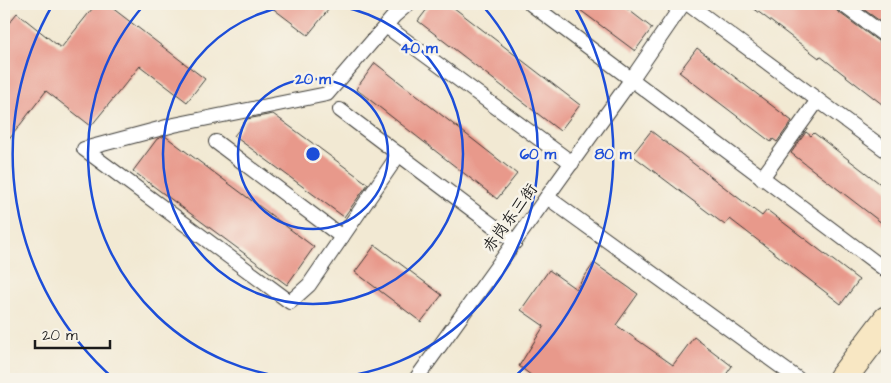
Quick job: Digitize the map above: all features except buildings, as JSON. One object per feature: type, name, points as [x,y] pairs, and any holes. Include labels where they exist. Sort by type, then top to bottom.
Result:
[{"type":"street","points":[[842,379],[887,320]]},
{"type":"lane","points":[[399,154],[309,284],[290,302],[84,149],[174,125],[328,94],[386,26],[408,4]]},
{"type":"lane","points":[[531,4],[887,272]]},
{"type":"lane","name":"赤岗东三街","points":[[416,379],[572,163],[683,4]]},
{"type":"lane","points":[[688,4],[887,151]]},
{"type":"lane","points":[[842,4],[887,37]]},
{"type":"lane","points":[[386,26],[572,163]]},
{"type":"lane","points":[[762,178],[818,100]]},
{"type":"lane","points":[[340,110],[515,242]]},
{"type":"lane","points":[[216,142],[342,237]]},
{"type":"lane","points":[[547,197],[798,379]]}]
